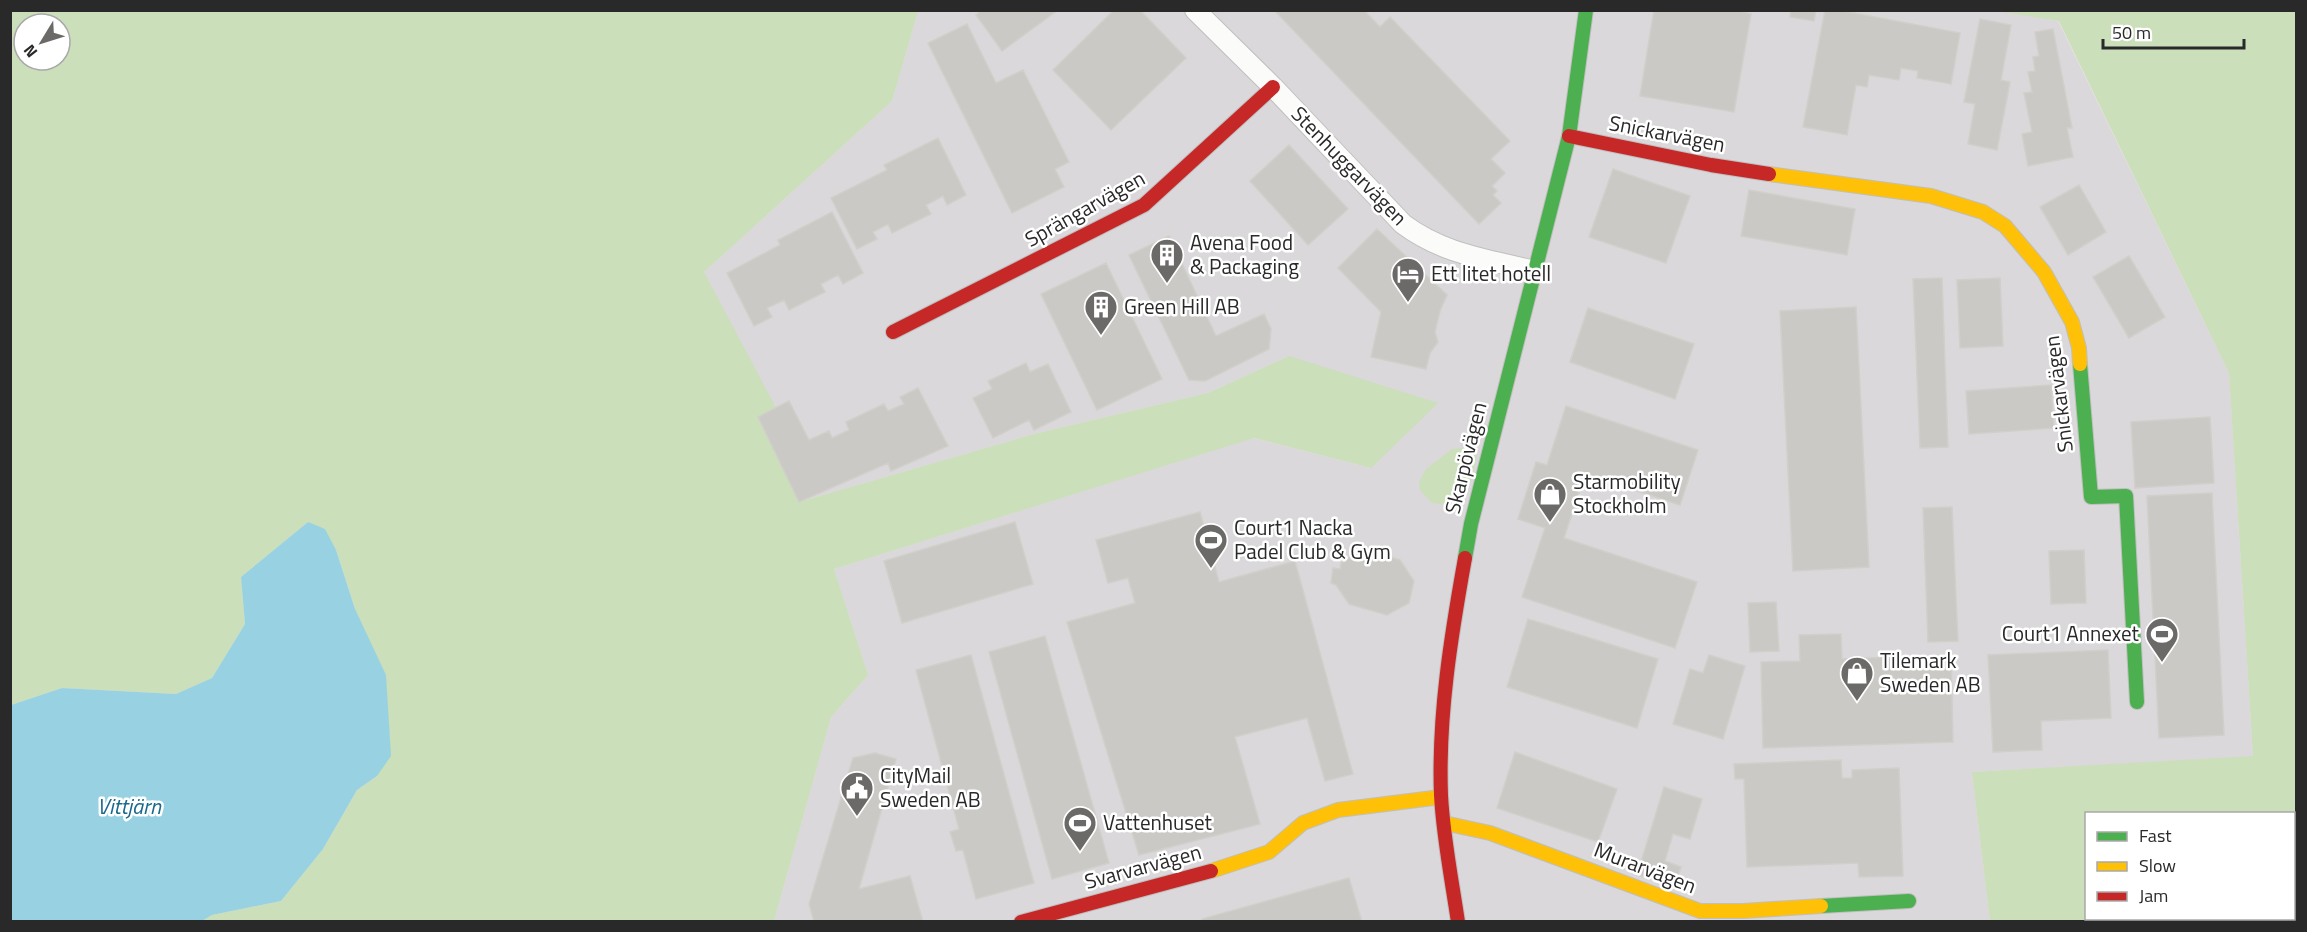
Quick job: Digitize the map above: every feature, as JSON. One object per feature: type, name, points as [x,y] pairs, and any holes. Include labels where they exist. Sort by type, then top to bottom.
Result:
[{"type":"street","name":"Stenhuggarvägen","points":[[1195,10],[1273,87],[1403,224],[1449,251],[1534,271]]},
{"type":"street","name":"Skarpövägen","points":[[1458,921],[1441,797],[1441,749],[1450,643],[1471,524],[1569,136],[1586,10]]},
{"type":"street","name":"Sprängarvägen","points":[[893,332],[1144,205],[1273,87]]},
{"type":"street","name":"Snickarvägen","points":[[1569,136],[1711,165],[1839,185],[1931,196],[1983,212],[2004,226],[2025,246],[2044,272],[2072,322],[2079,348],[2091,497],[2126,496],[2137,702]]},
{"type":"street","name":"Svarvarvägen","points":[[1021,921],[1240,863],[1269,852],[1303,823],[1338,810],[1441,797]]},
{"type":"street","name":"Murarvägen","points":[[1444,823],[1490,833],[1700,911],[1743,911],[1909,901]]},
{"type":"shaded area","points":[[1997,10],[2058,21],[2229,373],[2253,757],[1972,772],[1990,921],[774,921],[831,717],[868,675],[834,569],[1253,438],[1371,468],[1289,356],[1208,393],[1034,434],[799,502],[758,417],[704,272],[892,101],[918,11]]},
{"type":"green space","points":[[10,11],[918,11],[892,101],[704,272],[776,408],[758,418],[799,502],[1034,434],[1208,393],[1289,356],[1438,403],[1371,468],[1254,438],[834,569],[868,675],[831,717],[774,921],[202,921],[212,915],[281,901],[323,849],[357,790],[377,776],[355,609],[336,550],[308,522],[241,577],[245,624],[212,678],[176,694],[62,688],[11,705]]},
{"type":"green space","points":[[1997,11],[2296,11],[2296,921],[1990,921],[1972,772],[2253,756],[2229,373],[2059,21]]},
{"type":"green space","points":[[1452,449],[1474,450],[1477,454],[1473,475],[1466,491],[1453,502],[1432,503],[1420,490],[1419,482],[1426,469]]},
{"type":"water","name":"Vittjärn","points":[[308,522],[325,529],[336,550],[355,609],[386,675],[391,756],[377,776],[357,790],[323,849],[281,901],[212,915],[202,921],[11,921],[11,705],[62,688],[176,694],[212,678],[245,624],[241,577]]},
{"type":"building","points":[[982,10],[1058,10],[1002,51],[976,15]]},
{"type":"building","points":[[1114,10],[1140,10],[1186,58],[1111,130],[1053,70]]},
{"type":"building","points":[[1274,10],[1364,10],[1380,27],[1390,17],[1510,141],[1491,159],[1505,173],[1492,186],[1497,191],[1493,195],[1501,203],[1479,224]]},
{"type":"building","points":[[1654,10],[1736,10],[1751,14],[1734,112],[1640,96]]},
{"type":"building","points":[[1791,10],[1816,10],[1814,21],[1790,17]]},
{"type":"building","points":[[1825,10],[1838,10],[1960,33],[1951,84],[1917,78],[1918,71],[1901,68],[1899,80],[1869,75],[1867,87],[1856,85],[1847,135],[1803,127]]},
{"type":"building","points":[[1980,19],[2011,25],[2001,80],[2010,82],[1997,150],[1968,144],[1975,104],[1964,102]]},
{"type":"building","points":[[967,24],[996,83],[1023,70],[1069,162],[1055,169],[1064,187],[1012,213],[928,43]]},
{"type":"building","points":[[2053,29],[2072,128],[2067,128],[2073,157],[2028,166],[2022,134],[2032,132],[2024,93],[2032,92],[2028,72],[2035,71],[2033,57],[2039,56],[2035,32]]},
{"type":"building","points":[[938,138],[966,195],[947,205],[943,196],[926,205],[931,214],[892,233],[888,224],[873,232],[877,239],[857,249],[831,198],[887,170],[884,165]]},
{"type":"building","points":[[1289,145],[1348,209],[1308,245],[1250,181]]},
{"type":"building","points":[[1613,169],[1690,196],[1666,263],[1589,237]]},
{"type":"building","points":[[2079,185],[2106,232],[2068,255],[2040,207]]},
{"type":"building","points":[[1749,190],[1855,209],[1847,255],[1741,236]]},
{"type":"building","points":[[832,212],[863,273],[843,284],[838,275],[821,284],[825,292],[789,310],[784,300],[767,308],[772,317],[754,326],[727,273],[780,245],[778,240]]},
{"type":"building","name":"Ett litet hotell","points":[[1377,229],[1447,295],[1435,332],[1438,342],[1430,353],[1426,369],[1371,357],[1381,312],[1338,268]]},
{"type":"building","name":"Avena Food & Packaging","points":[[1169,236],[1216,336],[1264,314],[1271,329],[1269,349],[1205,381],[1189,380],[1129,255]]},
{"type":"building","points":[[2129,256],[2165,317],[2129,338],[2093,277]]},
{"type":"building","name":"Green Hill AB","points":[[1106,263],[1162,379],[1097,410],[1041,294]]},
{"type":"building","points":[[1942,278],[1948,447],[1920,448],[1913,279]]},
{"type":"building","points":[[2000,278],[2003,346],[1960,348],[1957,280]]},
{"type":"building","points":[[1856,307],[1869,567],[1793,571],[1780,311]]},
{"type":"building","points":[[1588,308],[1694,344],[1675,399],[1570,362]]},
{"type":"building","points":[[1026,363],[1030,372],[1048,364],[1071,412],[1034,430],[1029,420],[993,438],[973,398],[992,389],[988,381]]},
{"type":"building","points":[[2051,385],[2054,428],[1969,434],[1966,391]]},
{"type":"building","points":[[918,388],[948,446],[891,471],[888,463],[799,502],[758,417],[789,401],[809,440],[829,431],[832,438],[849,430],[846,422],[884,404],[888,411],[904,404],[900,397]]},
{"type":"building","name":"Starmobility Stockholm","points":[[1566,406],[1698,450],[1680,505],[1585,474],[1564,538],[1697,582],[1675,648],[1522,597],[1545,528],[1518,519],[1536,462],[1547,465]]},
{"type":"building","points":[[2210,417],[2214,483],[2135,488],[2131,422]]},
{"type":"building","points":[[2212,493],[2224,735],[2159,738],[2147,496]]},
{"type":"building","points":[[1952,507],[1958,641],[1928,642],[1923,508]]},
{"type":"building","points":[[1200,512],[1219,582],[1295,561],[1353,774],[1325,781],[1307,718],[1235,737],[1260,824],[1139,855],[1067,622],[1135,603],[1128,578],[1108,583],[1096,540]]},
{"type":"building","points":[[1015,522],[1033,584],[902,623],[884,561]]},
{"type":"building","points":[[1367,547],[1390,554],[1390,557],[1400,560],[1414,581],[1409,603],[1387,615],[1349,604],[1336,585],[1331,583],[1333,568],[1340,569],[1341,563],[1361,550],[1366,551]]},
{"type":"building","points":[[2084,550],[2086,603],[2051,604],[2049,551]]},
{"type":"building","points":[[1776,602],[1779,651],[1750,652],[1748,603]]},
{"type":"building","points":[[1528,619],[1658,659],[1637,728],[1507,687]]},
{"type":"building","name":"Tilemark Sweden AB","points":[[1841,634],[1842,659],[1951,655],[1953,742],[1763,748],[1761,662],[1800,661],[1799,635]]},
{"type":"building","points":[[1045,636],[1109,863],[1052,879],[989,652]]},
{"type":"building","points":[[2108,650],[2111,718],[2041,721],[2042,750],[1993,752],[1988,655]]},
{"type":"building","points":[[971,655],[1034,883],[976,899],[963,850],[956,851],[950,832],[959,829],[916,670]]},
{"type":"building","points":[[1709,655],[1745,666],[1723,739],[1673,724],[1690,669],[1703,673]]},
{"type":"building","points":[[1515,752],[1617,789],[1598,842],[1497,808]]},
{"type":"building","name":"CityMail Sweden AB","points":[[875,753],[896,759],[859,889],[910,876],[923,922],[814,922],[809,904],[853,758]]},
{"type":"building","points":[[1841,760],[1842,778],[1852,778],[1852,770],[1899,768],[1903,876],[1859,877],[1858,863],[1747,867],[1744,779],[1735,779],[1734,764]]},
{"type":"building","points":[[1664,787],[1702,799],[1690,839],[1673,834],[1665,861],[1681,867],[1675,886],[1637,875]]},
{"type":"building","points":[[1349,878],[1362,922],[1202,922],[1202,919]]},
{"type":"traffic: fast","points":[[1465,558],[1471,524],[1569,136],[1586,10]]},
{"type":"traffic: fast","points":[[2080,364],[2091,497],[2126,496],[2137,702]]},
{"type":"traffic: fast","points":[[1821,906],[1909,901]]},
{"type":"traffic: slow","points":[[1769,174],[1931,196],[1983,212],[2005,226],[2044,272],[2072,322],[2079,348],[2080,364]]},
{"type":"traffic: slow","points":[[1211,871],[1269,852],[1303,823],[1338,810],[1441,797]]},
{"type":"traffic: slow","points":[[1444,823],[1490,833],[1700,911],[1821,906]]},
{"type":"traffic: jam","points":[[893,332],[1144,205],[1273,87]]},
{"type":"traffic: jam","points":[[1569,136],[1711,165],[1769,174]]},
{"type":"traffic: jam","points":[[1458,922],[1444,826],[1441,765],[1447,676],[1465,558]]},
{"type":"traffic: jam","points":[[1021,922],[1211,871]]},
{"type":"place","name":"Avena Food & Packaging","points":[[1167,284]]},
{"type":"place","name":"Ett litet hotell","points":[[1408,303]]},
{"type":"place","name":"Green Hill AB","points":[[1101,336]]},
{"type":"place","name":"Starmobility Stockholm","points":[[1550,523]]},
{"type":"place","name":"Court1 Nacka Padel Club & Gym","points":[[1211,569]]},
{"type":"place","name":"Court1 Annexet","points":[[2162,663]]},
{"type":"place","name":"Tilemark Sweden AB","points":[[1857,702]]},
{"type":"place","name":"CityMail Sweden AB","points":[[857,817]]},
{"type":"place","name":"Vattenhuset","points":[[1080,852]]}]
